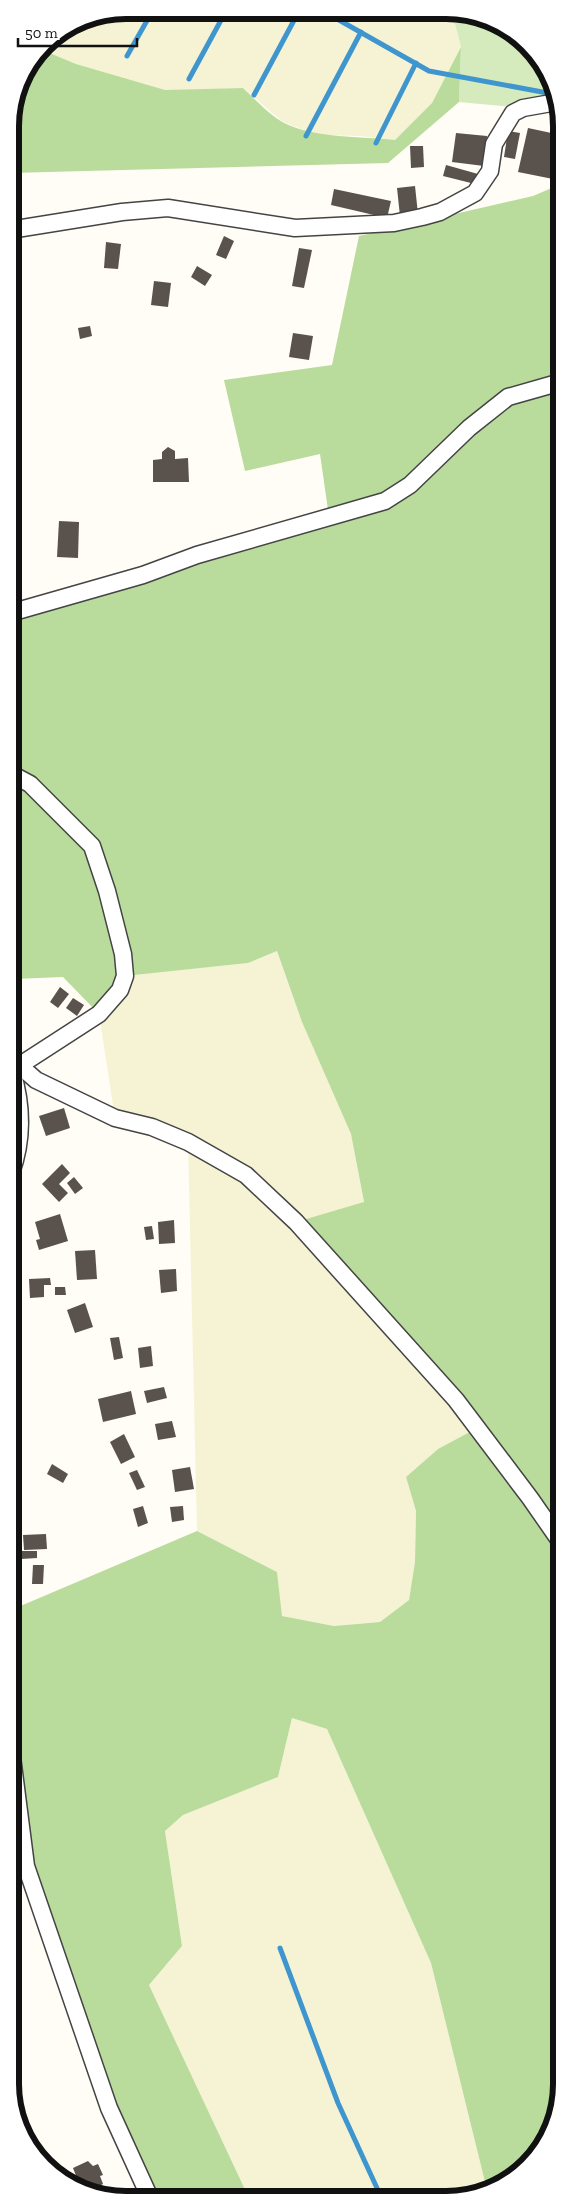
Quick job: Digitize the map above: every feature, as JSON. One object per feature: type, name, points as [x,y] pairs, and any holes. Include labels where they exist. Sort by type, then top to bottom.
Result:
[{"type":"street","points":[[19,229],[114,213],[168,208],[296,228],[394,223],[422,217],[440,212],[476,193],[490,171],[494,144],[512,113],[523,108],[551,103]]},
{"type":"street","points":[[19,610],[142,575],[197,554],[385,501],[410,485],[469,428],[508,397],[553,384]]},
{"type":"street","points":[[19,778],[30,784],[92,846],[123,954],[125,976],[120,990],[99,1014],[19,1066]]},
{"type":"street","points":[[19,1072],[115,1118],[152,1127],[188,1142],[246,1175],[296,1222],[456,1400],[553,1531]]},
{"type":"street","points":[[19,1099],[21,1113],[19,1128]]},
{"type":"street","points":[[19,1811],[26,1866],[109,2108],[147,2191]]},
{"type":"shaded area","points":[[126,19],[449,19],[455,24],[461,47],[432,103],[395,140],[360,136],[317,135],[283,122],[243,88],[165,91],[76,64],[48,52],[72,33],[91,24]]},
{"type":"shaded area","points":[[277,951],[302,1022],[351,1134],[364,1203],[296,1222],[477,1428],[438,1449],[406,1477],[416,1511],[415,1562],[409,1600],[380,1622],[334,1626],[281,1616],[277,1572],[197,1531],[188,1142],[115,1118],[99,1014],[125,976],[248,963]]},
{"type":"shaded area","points":[[292,1718],[327,1729],[431,1963],[486,2184],[467,2189],[446,2191],[246,2191],[149,1985],[182,1946],[165,1831],[183,1815],[278,1777]]},
{"type":"green space","points":[[449,19],[481,24],[506,37],[522,50],[539,72],[548,91],[551,103],[523,108],[459,102],[461,47],[455,24]]},
{"type":"green space","points":[[461,47],[459,102],[388,163],[19,173],[19,119],[24,91],[37,66],[48,52],[76,64],[165,90],[243,88],[278,120],[284,123],[311,132],[339,136],[395,140],[432,103]]},
{"type":"green space","points":[[553,187],[553,2091],[550,2112],[535,2144],[522,2160],[506,2173],[486,2184],[431,1963],[327,1729],[292,1718],[278,1777],[183,1815],[165,1831],[182,1946],[149,1985],[246,2191],[147,2191],[26,1866],[19,1811],[19,1607],[197,1531],[277,1572],[282,1616],[334,1626],[380,1622],[409,1600],[415,1562],[416,1511],[406,1477],[438,1449],[477,1428],[296,1222],[364,1202],[351,1134],[302,1022],[277,951],[248,963],[125,976],[99,1014],[63,977],[19,979],[19,610],[329,517],[320,454],[245,471],[224,380],[332,365],[359,236],[533,196]]},
{"type":"building","points":[[528,128],[553,133],[551,160],[553,160],[553,179],[518,172]]},
{"type":"building","points":[[508,131],[520,133],[515,159],[504,157]]},
{"type":"building","points":[[456,133],[487,136],[484,166],[452,162]]},
{"type":"building","points":[[410,146],[423,146],[424,167],[411,168]]},
{"type":"building","points":[[446,165],[478,174],[475,184],[443,176]]},
{"type":"building","points":[[415,186],[418,214],[400,216],[397,188]]},
{"type":"building","points":[[334,189],[391,201],[387,218],[331,205]]},
{"type":"building","points":[[224,236],[234,241],[226,259],[216,255]]},
{"type":"building","points":[[106,242],[121,244],[118,269],[104,268]]},
{"type":"building","points":[[299,248],[312,250],[304,288],[292,286]]},
{"type":"building","points":[[197,266],[212,275],[205,286],[191,277]]},
{"type":"building","points":[[154,281],[171,283],[168,307],[151,305]]},
{"type":"building","points":[[90,326],[92,336],[80,339],[78,328]]},
{"type":"building","points":[[293,333],[313,336],[309,360],[289,357]]},
{"type":"building","points":[[168,447],[175,451],[175,459],[188,458],[189,482],[153,482],[153,460],[162,459],[162,452]]},
{"type":"building","points":[[59,521],[79,522],[78,558],[57,557]]},
{"type":"building","points":[[60,987],[69,994],[58,1008],[50,1002]]},
{"type":"building","points":[[73,998],[84,1005],[77,1016],[66,1008]]},
{"type":"building","points":[[64,1108],[70,1128],[46,1136],[39,1116]]},
{"type":"building","points":[[62,1164],[70,1173],[59,1184],[68,1193],[59,1202],[42,1184]]},
{"type":"building","points":[[74,1177],[83,1188],[75,1194],[67,1183]]},
{"type":"building","points":[[60,1214],[68,1241],[39,1250],[36,1240],[40,1239],[35,1222]]},
{"type":"building","points":[[174,1220],[175,1243],[159,1244],[158,1222]]},
{"type":"building","points":[[152,1226],[154,1239],[146,1240],[144,1227]]},
{"type":"building","points":[[95,1250],[97,1279],[77,1280],[75,1251]]},
{"type":"building","points":[[176,1269],[177,1291],[161,1293],[159,1270]]},
{"type":"building","points":[[50,1278],[51,1285],[44,1285],[44,1297],[30,1298],[29,1279]]},
{"type":"building","points":[[55,1287],[65,1287],[66,1295],[55,1295]]},
{"type":"building","points":[[85,1303],[93,1327],[75,1333],[67,1310]]},
{"type":"building","points":[[119,1337],[123,1358],[114,1360],[110,1338]]},
{"type":"building","points":[[151,1346],[153,1366],[140,1368],[138,1348]]},
{"type":"building","points":[[164,1387],[167,1398],[147,1403],[144,1391]]},
{"type":"building","points":[[131,1391],[136,1414],[103,1422],[98,1399]]},
{"type":"building","points":[[172,1421],[176,1437],[158,1440],[155,1424]]},
{"type":"building","points":[[124,1434],[135,1457],[121,1464],[110,1442]]},
{"type":"building","points":[[52,1464],[68,1474],[63,1483],[47,1474]]},
{"type":"building","points":[[190,1467],[194,1489],[175,1492],[172,1470]]},
{"type":"building","points":[[137,1470],[145,1487],[137,1490],[129,1473]]},
{"type":"building","points":[[143,1506],[148,1523],[138,1527],[133,1509]]},
{"type":"building","points":[[183,1506],[184,1520],[172,1522],[170,1507]]},
{"type":"building","points":[[46,1534],[47,1549],[24,1550],[23,1535]]},
{"type":"building","points":[[21,1551],[37,1551],[37,1558],[21,1559]]},
{"type":"building","points":[[33,1565],[44,1565],[43,1584],[32,1584]]},
{"type":"building","points":[[88,2161],[93,2166],[98,2164],[103,2175],[100,2176],[103,2184],[97,2187],[77,2180],[73,2168]]},
{"type":"waterway","points":[[127,56],[148,19]]},
{"type":"waterway","points":[[189,79],[222,19]]},
{"type":"waterway","points":[[254,95],[295,19]]},
{"type":"waterway","points":[[337,19],[429,71],[548,93]]},
{"type":"waterway","points":[[306,136],[361,32]]},
{"type":"waterway","points":[[376,143],[416,63]]},
{"type":"waterway","points":[[280,1948],[338,2103],[378,2191]]}]
